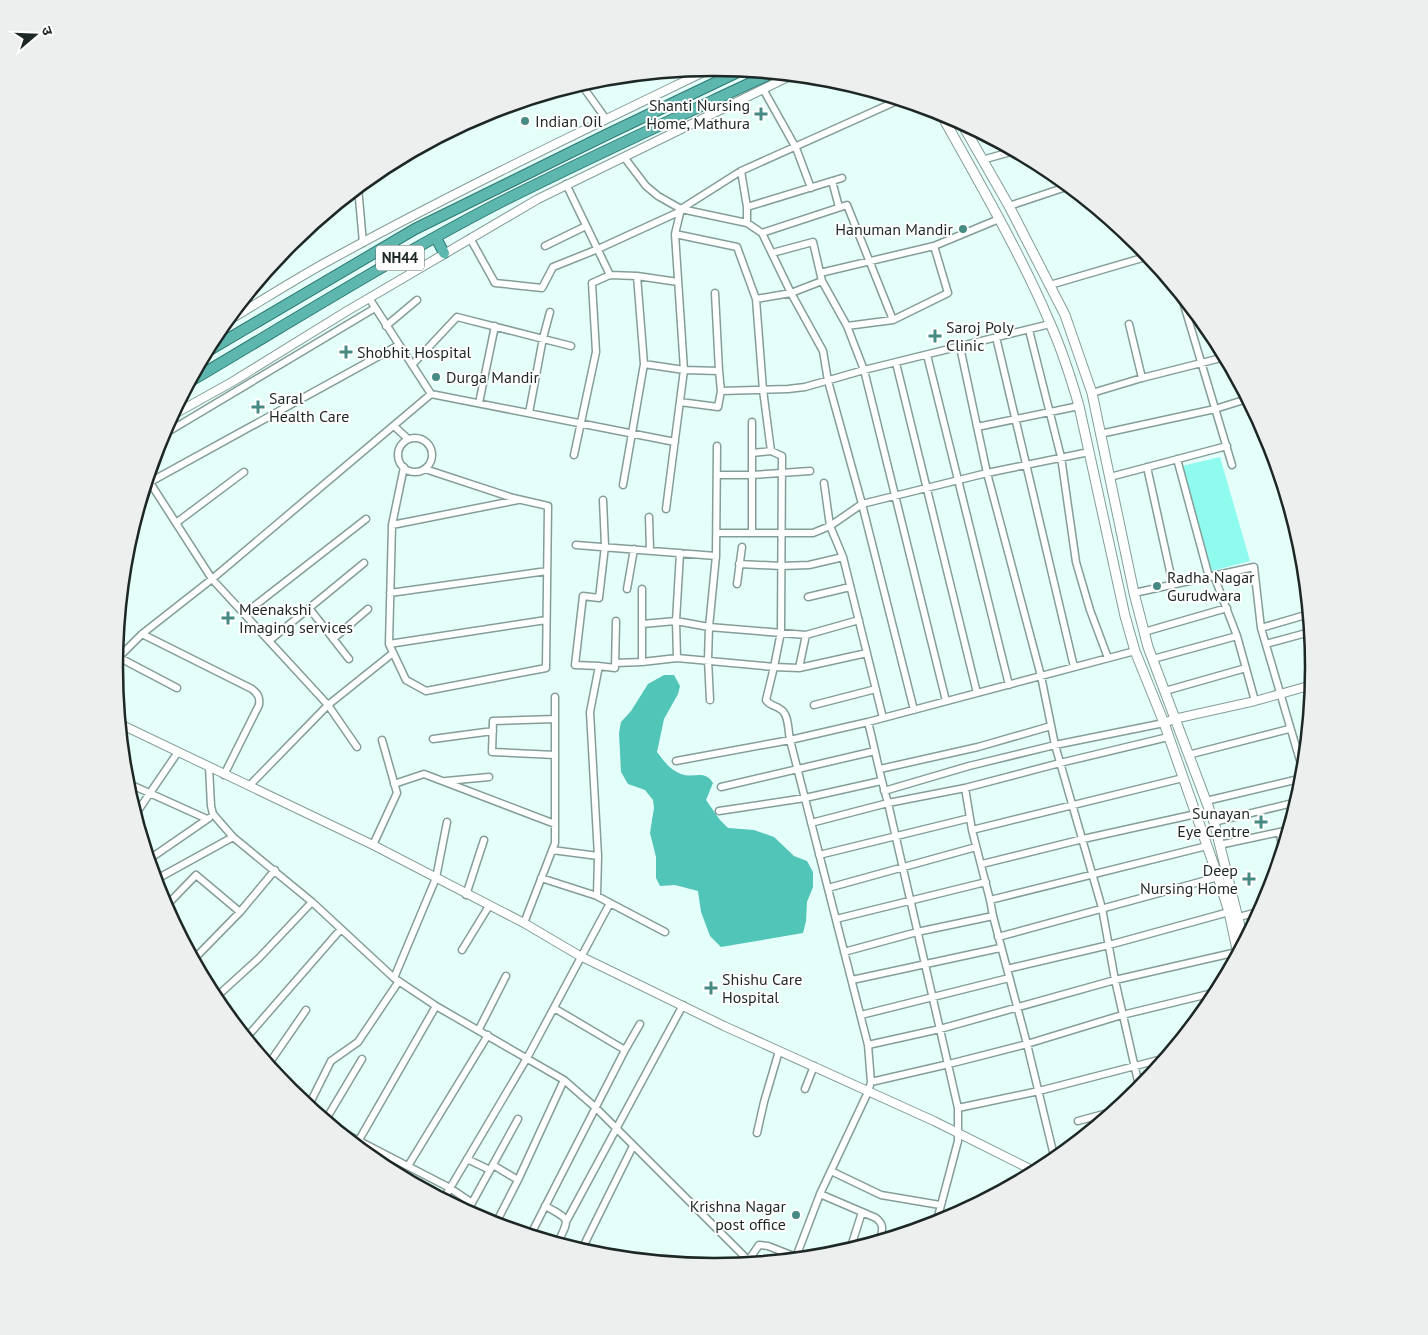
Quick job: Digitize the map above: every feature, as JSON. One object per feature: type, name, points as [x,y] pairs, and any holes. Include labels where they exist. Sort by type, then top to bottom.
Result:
[{"type":"highway","name":"NH44","points":[[219,345],[415,229],[728,77]]},
{"type":"highway","name":"NH44","points":[[200,376],[490,208],[760,79]]},
{"type":"highway","points":[[410,218],[415,229]]},
{"type":"highway","points":[[436,238],[444,253]]},
{"type":"main road","points":[[947,124],[999,219],[1050,324],[1069,373],[1079,406],[1125,616],[1135,651],[1164,723],[1218,877],[1229,912],[1236,944]]},
{"type":"main road","points":[[967,133],[1009,206],[1065,315],[1092,393],[1144,632],[1174,719],[1214,822],[1242,933]]},
{"type":"street","points":[[242,313],[331,260],[503,169],[693,77]]},
{"type":"street","points":[[182,410],[538,199],[781,80]]},
{"type":"street","points":[[763,89],[796,148],[811,188]]},
{"type":"street","points":[[586,91],[606,119]]},
{"type":"street","points":[[470,238],[495,283],[542,288],[553,267],[598,249],[681,210],[741,172],[891,104]]},
{"type":"street","points":[[982,160],[1006,153]]},
{"type":"street","points":[[624,157],[652,191],[681,210],[747,223],[762,233],[822,351],[828,381],[862,504],[914,710]]},
{"type":"street","points":[[741,172],[747,207],[747,223]]},
{"type":"street","points":[[747,207],[842,178]]},
{"type":"street","points":[[832,181],[839,207]]},
{"type":"street","points":[[566,184],[610,275]]},
{"type":"street","points":[[1009,206],[1061,189]]},
{"type":"street","points":[[359,195],[363,243]]},
{"type":"street","points":[[762,233],[847,205],[893,320]]},
{"type":"street","points":[[666,509],[684,370],[675,234],[681,210]]},
{"type":"street","points":[[820,273],[934,246],[999,219]]},
{"type":"street","points":[[545,246],[586,226]]},
{"type":"street","points":[[675,234],[737,247],[756,299],[763,390],[771,451]]},
{"type":"street","points":[[772,254],[813,242],[822,281],[847,326],[864,370],[946,701]]},
{"type":"street","points":[[847,326],[893,320],[948,294],[934,246]]},
{"type":"street","points":[[1050,285],[1141,258]]},
{"type":"street","points":[[574,455],[596,352],[592,283],[610,275],[637,276],[678,282]]},
{"type":"street","points":[[623,485],[644,364],[637,276]]},
{"type":"street","points":[[756,299],[791,293],[822,281]]},
{"type":"street","points":[[680,402],[718,406],[721,391],[718,371],[715,293]]},
{"type":"street","points":[[369,298],[431,394],[675,442]]},
{"type":"street","points":[[386,326],[417,300]]},
{"type":"street","points":[[174,428],[375,308]]},
{"type":"street","points":[[529,413],[543,338],[550,312]]},
{"type":"street","points":[[1186,312],[1232,464]]},
{"type":"street","points":[[412,365],[457,317],[571,346]]},
{"type":"street","points":[[721,391],[805,387],[864,370],[1050,324]]},
{"type":"street","points":[[1129,324],[1142,378]]},
{"type":"street","points":[[479,403],[495,326]]},
{"type":"street","points":[[1029,330],[1061,457],[1076,562],[1090,610],[1108,658]]},
{"type":"street","points":[[996,337],[1074,667]]},
{"type":"street","points":[[154,477],[399,345]]},
{"type":"street","points":[[960,347],[987,473],[1041,676],[1055,745],[1074,805],[1102,908],[1122,1015],[1138,1079]]},
{"type":"street","points":[[927,355],[1008,684]]},
{"type":"street","points":[[1092,393],[1142,378],[1218,359]]},
{"type":"street","points":[[896,363],[977,693]]},
{"type":"street","points":[[644,364],[684,370],[718,371]]},
{"type":"street","points":[[123,653],[142,634],[212,579],[431,394]]},
{"type":"street","points":[[1100,434],[1215,409],[1241,401]]},
{"type":"street","points":[[977,427],[1079,406]]},
{"type":"street","points":[[752,422],[752,533]]},
{"type":"street","points":[[394,426],[408,439]]},
{"type":"street","points":[[418,438],[426,441],[431,448],[432,457],[429,465],[420,471],[404,468],[399,459],[399,451],[408,439],[418,438]]},
{"type":"street","points":[[710,700],[708,660],[717,533],[717,446]]},
{"type":"street","points":[[1110,477],[1227,446]]},
{"type":"street","points":[[752,453],[771,451],[782,456],[781,632],[766,700],[769,704],[784,712],[861,1015],[868,1045],[871,1082],[820,1194],[801,1252]]},
{"type":"street","points":[[717,533],[813,533],[830,526],[862,504],[987,473],[1089,452]]},
{"type":"street","points":[[1177,459],[1212,576],[1228,608],[1255,701]]},
{"type":"street","points":[[1147,467],[1173,585]]},
{"type":"street","points":[[404,468],[392,525],[389,644],[406,680],[426,691],[546,668],[548,506],[520,500],[425,468]]},
{"type":"street","points":[[717,475],[782,474],[810,471]]},
{"type":"street","points":[[176,523],[244,472]]},
{"type":"street","points":[[824,483],[830,526],[843,557],[883,718]]},
{"type":"street","points":[[152,484],[212,579],[328,705],[357,747]]},
{"type":"street","points":[[392,525],[520,500]]},
{"type":"street","points":[[603,500],[605,546],[599,598],[583,596],[575,664],[615,668],[616,621]]},
{"type":"street","points":[[649,517],[650,550]]},
{"type":"street","points":[[244,614],[366,519]]},
{"type":"street","points":[[576,545],[716,556]]},
{"type":"street","points":[[738,584],[742,547]]},
{"type":"street","points":[[627,589],[634,549]]},
{"type":"street","points":[[677,658],[676,622],[680,553]]},
{"type":"street","points":[[739,564],[809,565],[843,557]]},
{"type":"street","points":[[269,641],[364,563]]},
{"type":"street","points":[[1134,593],[1254,567],[1261,628],[1298,757]]},
{"type":"street","points":[[390,593],[547,571]]},
{"type":"street","points":[[808,597],[850,587]]},
{"type":"street","points":[[642,589],[642,662]]},
{"type":"street","points":[[309,608],[349,659]]},
{"type":"street","points":[[1144,632],[1228,608]]},
{"type":"street","points":[[333,639],[368,609]]},
{"type":"street","points":[[1261,628],[1303,615]]},
{"type":"street","points":[[389,644],[546,620]]},
{"type":"street","points":[[642,624],[676,622],[709,627],[806,635],[858,620]]},
{"type":"street","points":[[1266,644],[1304,632]]},
{"type":"street","points":[[142,634],[252,689],[258,694],[260,699],[258,705],[224,775]]},
{"type":"street","points":[[799,668],[806,635]]},
{"type":"street","points":[[1153,659],[1237,636]]},
{"type":"street","points":[[676,760],[790,740],[868,722],[1135,651]]},
{"type":"street","points":[[615,664],[677,658],[799,668],[867,653]]},
{"type":"street","points":[[249,786],[328,705],[393,654]]},
{"type":"street","points":[[123,663],[177,688]]},
{"type":"street","points":[[597,896],[598,856],[590,712],[599,666]]},
{"type":"street","points":[[1165,691],[1246,668]]},
{"type":"street","points":[[884,791],[969,766],[1055,745],[1164,723],[1304,687]]},
{"type":"street","points":[[814,705],[876,689]]},
{"type":"street","points":[[524,923],[554,843],[555,697]]},
{"type":"street","points":[[555,719],[493,721],[492,752],[555,755]]},
{"type":"street","points":[[868,722],[880,769],[880,782],[888,804],[958,1108],[959,1134],[938,1215]]},
{"type":"street","points":[[880,769],[978,747],[1051,726]]},
{"type":"street","points":[[126,727],[373,845],[524,923],[580,956],[779,1051],[934,1121],[1028,1168]]},
{"type":"street","points":[[1188,755],[1289,729]]},
{"type":"street","points":[[433,739],[493,731]]},
{"type":"street","points":[[811,823],[965,788],[1168,737]]},
{"type":"street","points":[[373,845],[397,793],[382,740]]},
{"type":"street","points":[[722,787],[876,751]]},
{"type":"street","points":[[140,808],[178,752]]},
{"type":"street","points":[[153,856],[210,816],[209,767]]},
{"type":"street","points":[[394,784],[424,774],[554,824]]},
{"type":"street","points":[[442,781],[489,777]]},
{"type":"street","points":[[972,830],[1182,778]]},
{"type":"street","points":[[1206,801],[1294,780]]},
{"type":"street","points":[[719,811],[805,798],[880,782]]},
{"type":"street","points":[[135,787],[210,816],[312,902],[396,979],[436,1006],[479,1029],[564,1080],[595,1107],[743,1258]]},
{"type":"street","points":[[965,788],[972,830],[982,864],[992,916],[1027,1044],[1053,1151]]},
{"type":"street","points":[[1214,822],[1289,804]]},
{"type":"street","points":[[982,864],[1082,839],[1196,814]]},
{"type":"street","points":[[819,855],[970,818]]},
{"type":"street","points":[[311,1100],[331,1061],[334,1057],[358,1042],[396,979],[436,878],[447,822]]},
{"type":"street","points":[[1219,845],[1280,832],[1280,836]]},
{"type":"street","points":[[161,876],[233,837]]},
{"type":"street","points":[[466,894],[484,840]]},
{"type":"street","points":[[990,900],[1207,846]]},
{"type":"street","points":[[828,888],[976,847]]},
{"type":"street","points":[[552,850],[598,856]]},
{"type":"street","points":[[198,955],[240,912],[275,870]]},
{"type":"street","points":[[171,901],[196,875],[240,912]]},
{"type":"street","points":[[998,937],[1218,877]]},
{"type":"street","points":[[541,878],[597,896],[665,932]]},
{"type":"street","points":[[836,919],[910,899],[986,882]]},
{"type":"street","points":[[220,993],[259,958],[312,902]]},
{"type":"street","points":[[446,1195],[527,1058],[610,903]]},
{"type":"street","points":[[462,950],[489,906]]},
{"type":"street","points":[[1007,969],[1109,945],[1229,912]]},
{"type":"street","points":[[1239,917],[1251,913]]},
{"type":"street","points":[[844,952],[917,932],[992,916]]},
{"type":"street","points":[[250,1033],[341,929]]},
{"type":"street","points":[[852,980],[1000,948]]},
{"type":"street","points":[[868,1045],[940,1029],[1115,980],[1230,955]]},
{"type":"street","points":[[479,1029],[506,976]]},
{"type":"street","points":[[861,1015],[1009,978]]},
{"type":"street","points":[[871,1082],[1027,1044],[1122,1015],[1207,994]]},
{"type":"street","points":[[560,1239],[567,1220],[683,1005]]},
{"type":"street","points":[[436,1006],[359,1140],[450,1188],[472,1203]]},
{"type":"street","points":[[554,1008],[625,1050]]},
{"type":"street","points":[[272,1060],[306,1010]]},
{"type":"street","points":[[533,1230],[595,1107],[640,1024]]},
{"type":"street","points":[[408,1166],[488,1035]]},
{"type":"street","points":[[757,1133],[779,1051]]},
{"type":"street","points":[[328,1115],[362,1059]]},
{"type":"street","points":[[958,1108],[1039,1091],[1156,1061]]},
{"type":"street","points":[[805,1090],[814,1066]]},
{"type":"street","points":[[499,1218],[564,1080]]},
{"type":"street","points":[[1078,1121],[1100,1115]]},
{"type":"street","points":[[470,1206],[518,1119]]},
{"type":"street","points":[[584,1244],[633,1146]]},
{"type":"street","points":[[467,1158],[518,1180]]},
{"type":"street","points":[[831,1171],[881,1195],[940,1206]]},
{"type":"street","points":[[820,1194],[882,1222],[882,1234]]},
{"type":"street","points":[[545,1206],[564,1216],[567,1220]]},
{"type":"street","points":[[853,1242],[862,1212]]},
{"type":"street","points":[[752,1257],[759,1245],[768,1246],[789,1254]]},
{"type":"shaded area","points":[[1220,457],[1250,561],[1212,571],[1182,466]]},
{"type":"shaded area","points":[[664,675],[674,675],[680,686],[678,694],[664,719],[657,752],[677,772],[686,775],[702,775],[710,779],[713,783],[706,800],[728,828],[754,830],[774,837],[794,856],[807,861],[813,872],[813,887],[807,902],[803,933],[721,947],[710,936],[701,912],[698,891],[675,885],[660,886],[656,878],[656,857],[650,833],[654,808],[653,800],[645,790],[628,784],[621,772],[619,733],[621,722],[631,711],[648,684]]},
{"type":"place","name":"Shanti Nursing Home, Mathura","points":[[761,114]]},
{"type":"place","name":"Indian Oil","points":[[525,121]]},
{"type":"place","name":"Hanuman Mandir","points":[[963,229]]},
{"type":"place","name":"Saroj Poly Clinic","points":[[935,336]]},
{"type":"place","name":"Shobhit Hospital","points":[[346,352]]},
{"type":"place","name":"Durga Mandir","points":[[436,377]]},
{"type":"place","name":"Saral Health Care","points":[[258,407]]},
{"type":"place","name":"Radha Nagar Gurudwara","points":[[1157,586]]},
{"type":"place","name":"Meenakshi Imaging services","points":[[228,618]]},
{"type":"place","name":"Sunayan Eye Centre","points":[[1261,822]]},
{"type":"place","name":"Deep Nursing Home","points":[[1249,879]]},
{"type":"place","name":"Shishu Care Hospital","points":[[711,988]]},
{"type":"place","name":"Krishna Nagar post office","points":[[796,1215]]}]
